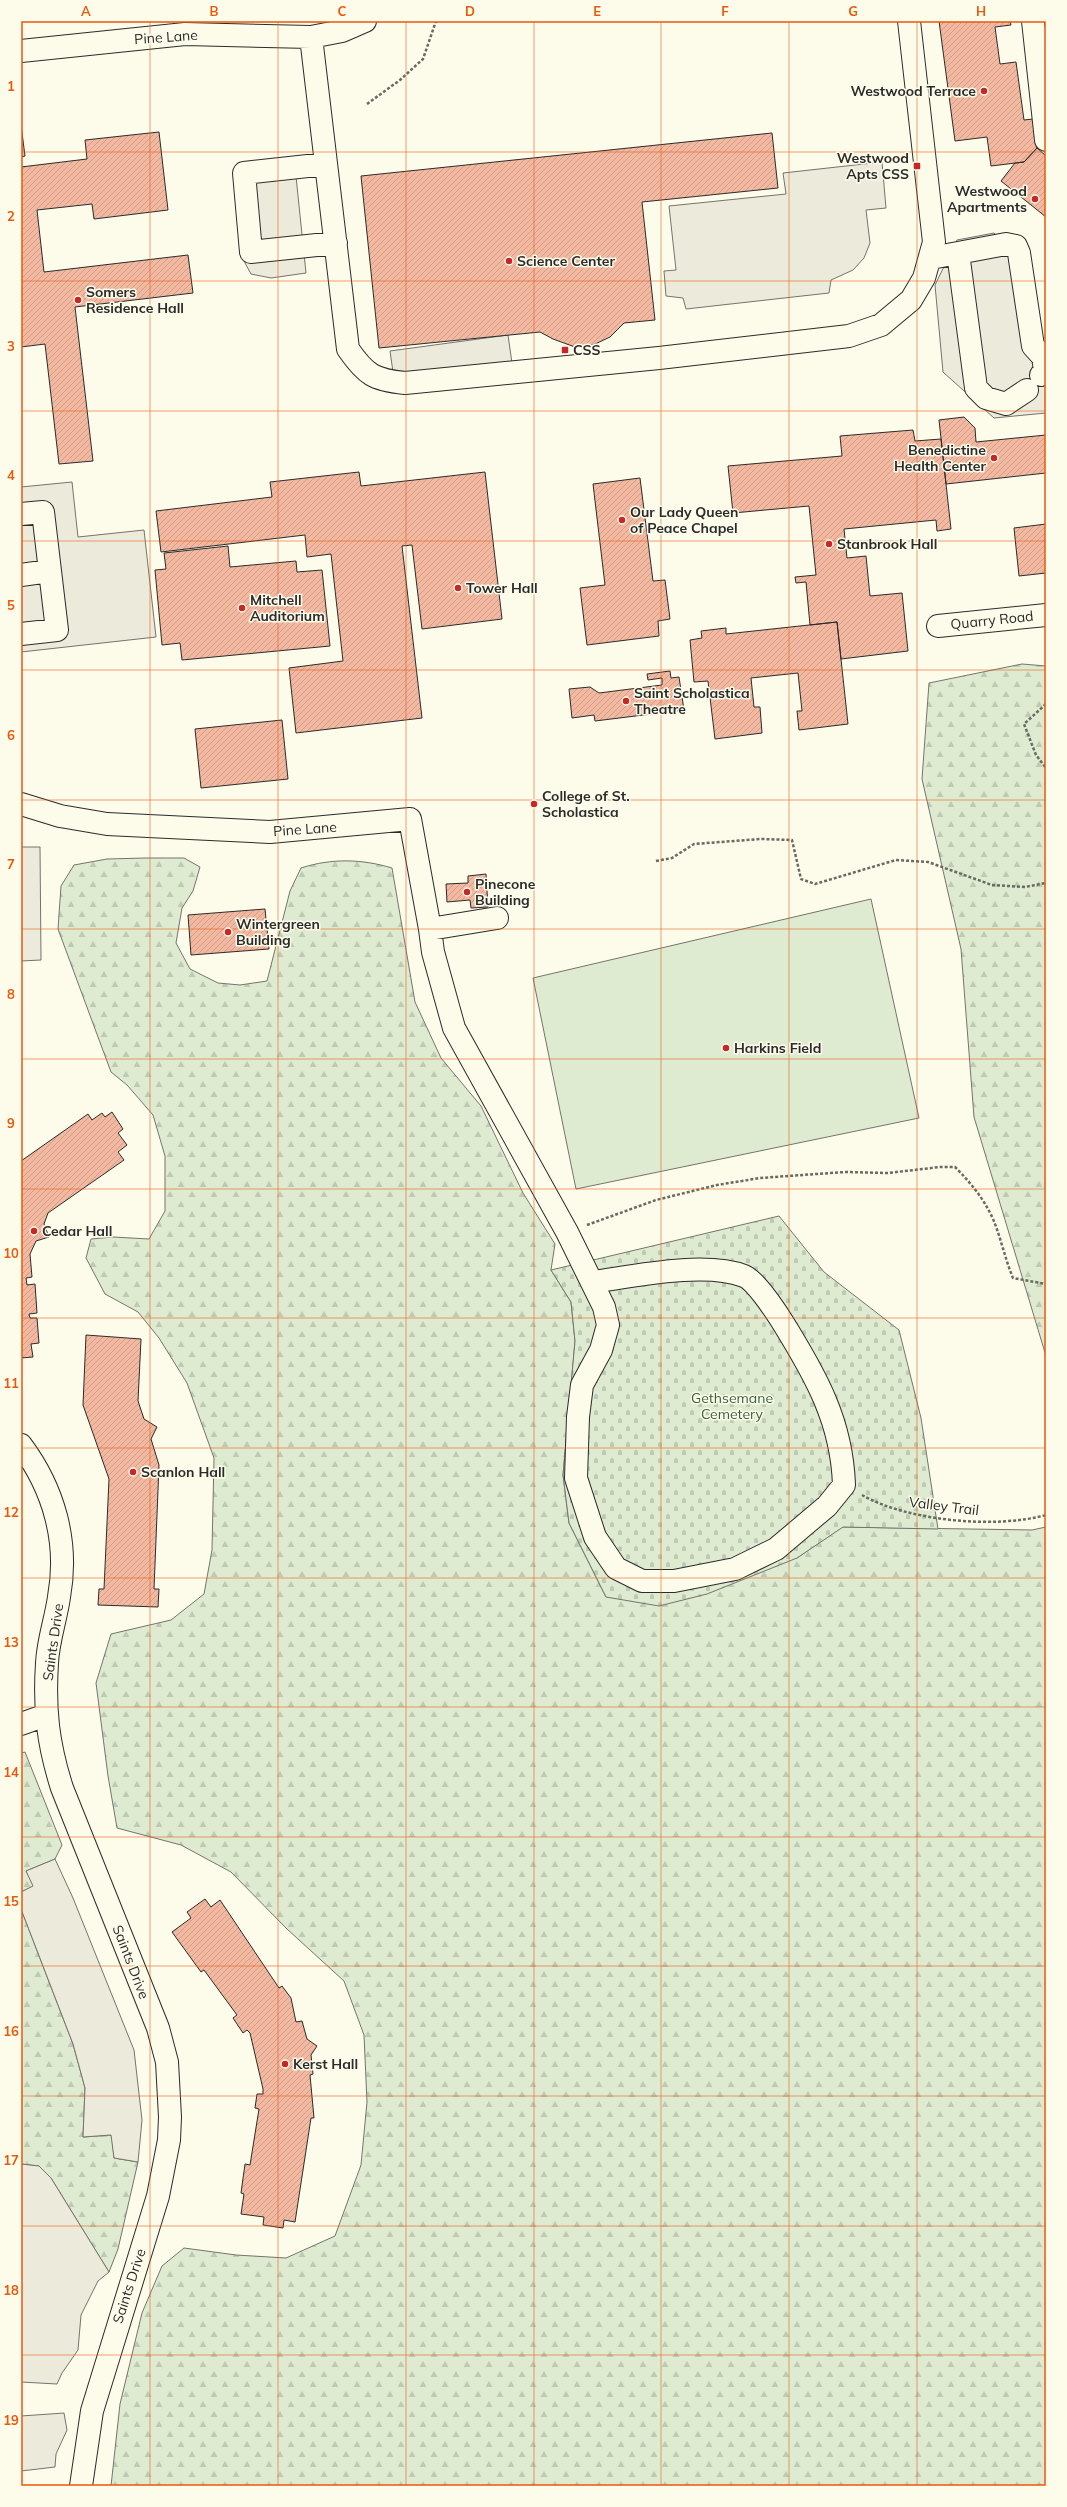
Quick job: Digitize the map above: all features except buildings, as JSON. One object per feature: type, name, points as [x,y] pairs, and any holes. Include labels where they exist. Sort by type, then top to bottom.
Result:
[{"type":"lane","name":"Pine Lane","points":[[21,51],[183,27],[311,37],[342,30],[365,21]]},
{"type":"lane","points":[[311,37],[348,349],[362,369],[381,380],[405,383],[659,358],[849,336],[881,325],[910,300],[924,278],[931,258],[934,242],[909,21]]},
{"type":"lane","points":[[1033,21],[1043,98],[1046,140]]},
{"type":"lane","points":[[326,164],[244,173],[251,252],[336,243]]},
{"type":"lane","points":[[931,258],[1006,244],[1016,246],[1020,253],[1033,346],[1043,357],[1045,370],[1034,383],[1006,404],[986,398],[976,388],[958,253]]},
{"type":"lane","points":[[21,514],[43,512],[49,571],[58,630],[21,634]]},
{"type":"lane","points":[[21,575],[49,571]]},
{"type":"lane","name":"Quarry Road","points":[[938,626],[1046,615]]},
{"type":"lane","name":"Pine Lane","points":[[21,804],[60,816],[107,824],[270,832],[410,819],[430,930]]},
{"type":"lane","points":[[497,918],[430,930],[432,952],[454,1028],[567,1232],[604,1306],[608,1325],[601,1350],[582,1385],[578,1417],[576,1478],[595,1537],[616,1568],[642,1581],[674,1581],[735,1569],[776,1548],[826,1506],[844,1485],[840,1445],[825,1400],[793,1342],[759,1287],[745,1276],[707,1270],[651,1274],[593,1282]]},
{"type":"lane","name":"Saints Drive","points":[[21,1445],[35,1464],[49,1494],[57,1517],[63,1560],[60,1596],[47,1661],[46,1715],[50,1750],[62,1788],[158,2028],[167,2062],[170,2117],[169,2140],[158,2196],[92,2411],[81,2486]]},
{"type":"lane","points":[[21,1724],[46,1715]]},
{"type":"path","points":[[367,104],[400,80],[423,59],[436,21]]},
{"type":"path","points":[[1046,704],[1024,724],[1036,755],[1046,768]]},
{"type":"path","points":[[656,861],[672,858],[694,844],[761,839],[792,840],[801,879],[815,884],[896,860],[928,862],[992,885],[1025,887],[1046,883]]},
{"type":"path","points":[[567,1232],[656,1200],[717,1185],[760,1178],[845,1172],[888,1173],[940,1167],[955,1167],[980,1196],[993,1220],[1004,1256],[1013,1278],[1046,1284]]},
{"type":"path","name":"Valley Trail","points":[[844,1485],[878,1504],[915,1515],[978,1522],[1046,1515]]},
{"type":"green space","points":[[1022,664],[1046,666],[1046,1356],[974,1117],[961,949],[922,779],[929,683]]},
{"type":"green space","points":[[184,858],[200,867],[193,891],[182,908],[176,943],[190,969],[218,983],[240,985],[267,981],[290,891],[301,868],[336,861],[358,861],[392,868],[415,1002],[441,1058],[481,1106],[523,1193],[555,1244],[551,1270],[571,1302],[575,1341],[563,1475],[569,1523],[606,1597],[797,1558],[842,1527],[1032,1530],[1046,1527],[1046,2486],[111,2486],[120,2404],[142,2313],[162,2266],[184,2248],[236,2255],[286,2258],[335,2236],[361,2165],[367,2102],[364,2035],[344,1981],[287,1929],[231,1872],[181,1845],[117,1828],[108,1776],[96,1683],[111,1634],[171,1620],[204,1594],[212,1550],[214,1458],[187,1383],[159,1338],[138,1312],[105,1294],[86,1258],[91,1239],[113,1237],[149,1239],[165,1211],[165,1156],[153,1115],[127,1085],[111,1072],[58,929],[61,886],[74,865],[107,859]]},
{"type":"green space","name":"Harkins Field","points":[[871,899],[919,1118],[576,1189],[533,978]]},
{"type":"green space","name":"Gethsemane Cemetery","points":[[779,1216],[824,1272],[899,1330],[921,1418],[938,1529],[843,1527],[797,1558],[707,1594],[659,1606],[606,1597],[569,1523],[563,1475],[575,1341],[571,1302],[551,1270]]},
{"type":"green space","points":[[25,1752],[62,1845],[55,1859],[26,1871],[34,1886],[21,1892],[21,1753]]},
{"type":"green space","points":[[21,1909],[73,2044],[85,2088],[83,2137],[112,2135],[114,2158],[138,2162],[118,2249],[109,2272],[51,2178],[39,2166],[21,2164]]},
{"type":"shaded area","points":[[294,157],[306,273],[271,278],[251,274],[245,263],[235,175]]},
{"type":"shaded area","points":[[882,162],[886,208],[866,210],[870,243],[864,258],[853,270],[831,280],[829,293],[686,309],[683,298],[666,296],[664,271],[676,270],[669,206],[786,194],[783,173]]},
{"type":"shaded area","points":[[994,233],[1032,267],[1046,373],[1046,413],[994,418],[943,372],[935,285],[957,240]]},
{"type":"shaded area","points":[[508,335],[512,363],[394,379],[390,351]]},
{"type":"shaded area","points":[[72,482],[78,537],[144,530],[156,637],[21,652],[21,487]]},
{"type":"shaded area","points":[[21,847],[40,847],[41,960],[21,961]]},
{"type":"shaded area","points":[[55,1859],[73,1898],[134,2050],[142,2120],[138,2162],[114,2158],[111,2135],[83,2137],[85,2088],[73,2044],[21,1909],[21,1892],[33,1886],[26,1871]]},
{"type":"shaded area","points":[[21,2164],[39,2166],[51,2178],[109,2272],[98,2281],[81,2315],[78,2350],[62,2373],[57,2384],[21,2382]]},
{"type":"shaded area","points":[[64,2413],[67,2430],[56,2454],[55,2467],[21,2471],[21,2416]]},
{"type":"place","name":"Westwood Terrace","points":[[984,91]]},
{"type":"place","name":"Westwood Apts CSS","points":[[917,166]]},
{"type":"place","name":"Westwood Apartments","points":[[1035,199]]},
{"type":"place","name":"Science Center","points":[[509,261]]},
{"type":"place","name":"Somers Residence Hall","points":[[78,300]]},
{"type":"place","name":"CSS","points":[[565,350]]},
{"type":"place","name":"Benedictine Health Center","points":[[994,458]]},
{"type":"place","name":"Our Lady Queen of Peace Chapel","points":[[622,520]]},
{"type":"place","name":"Stanbrook Hall","points":[[829,544]]},
{"type":"place","name":"Tower Hall","points":[[458,588]]},
{"type":"place","name":"Mitchell Auditorium","points":[[242,608]]},
{"type":"place","name":"Saint Scholastica Theatre","points":[[626,701]]},
{"type":"place","name":"College of St. Scholastica","points":[[534,804]]},
{"type":"place","name":"Pinecone Building","points":[[467,892]]},
{"type":"place","name":"Wintergreen Building","points":[[228,932]]},
{"type":"place","name":"Harkins Field","points":[[726,1048]]},
{"type":"place","name":"Cedar Hall","points":[[34,1231]]},
{"type":"place","name":"Scanlon Hall","points":[[133,1472]]},
{"type":"place","name":"Kerst Hall","points":[[285,2064]]}]
